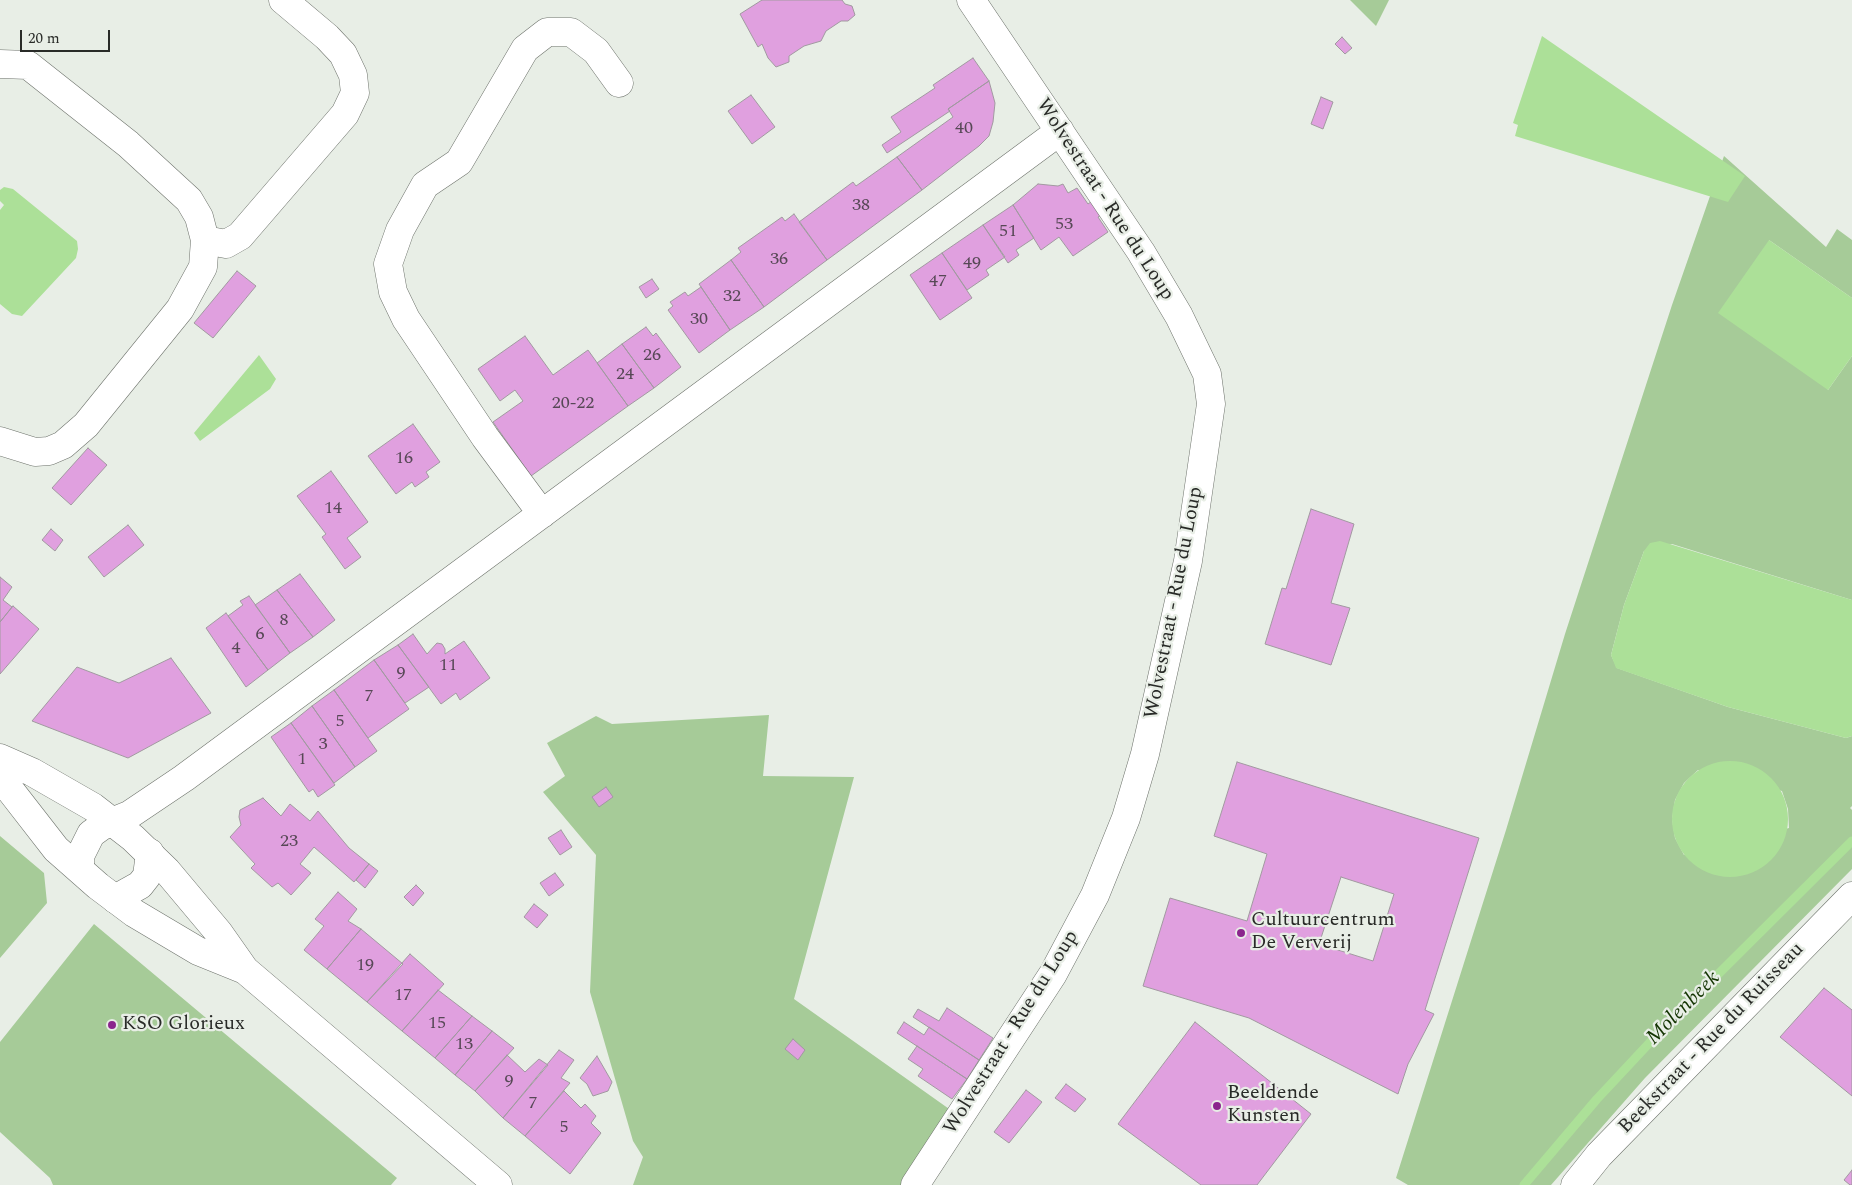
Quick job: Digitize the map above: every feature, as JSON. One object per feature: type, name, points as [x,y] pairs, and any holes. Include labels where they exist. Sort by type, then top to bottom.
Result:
[{"type":"street","points":[[206,240],[226,244],[240,236],[344,114],[355,93],[353,75],[343,54],[327,37],[283,0]]},
{"type":"street","name":"Wolvestraat - Rue du Loup","points":[[915,1185],[1053,974],[1095,894],[1126,818],[1145,754],[1188,561],[1211,404],[1207,374],[1178,316],[1141,252],[972,0]]},
{"type":"street","points":[[542,514],[485,437],[406,319],[393,292],[388,264],[400,230],[425,185],[459,162],[524,49],[547,32],[571,32],[596,51],[619,83]]},
{"type":"street","points":[[0,64],[28,65],[128,144],[189,200],[199,217],[206,240],[203,267],[180,309],[86,425],[63,445],[49,451],[35,452],[0,441]]},
{"type":"street","points":[[80,869],[80,856],[91,834],[128,815],[184,778],[1060,131]]},
{"type":"street","points":[[0,758],[32,772],[93,807],[150,853],[219,933],[245,970],[498,1185]]},
{"type":"street","points":[[0,777],[56,849],[115,899],[134,913],[198,951],[245,970]]},
{"type":"street","points":[[115,899],[140,885],[147,876],[150,853]]},
{"type":"street","name":"Beekstraat - Rue du Ruisseau","points":[[1575,1185],[1600,1155],[1852,896]]},
{"type":"shaded area","points":[[1350,0],[1389,0],[1376,26]]},
{"type":"shaded area","points":[[1542,36],[1745,176],[1728,202],[1515,136],[1518,125],[1513,123]]},
{"type":"shaded area","points":[[1724,156],[1826,247],[1837,229],[1852,240],[1852,298],[1769,240],[1828,390],[1852,356],[1852,600],[1672,544],[1644,551],[1624,605],[1611,655],[1617,668],[1728,707],[1846,738],[1852,736],[1852,806],[1850,808],[1852,810],[1852,869],[1645,1078],[1551,1185],[1408,1185],[1396,1178],[1506,830],[1565,634],[1672,305]],"holes":[[[1698,770],[1782,791],[1788,809],[1789,828],[1684,855],[1675,838],[1672,819],[1675,800],[1684,783]]]},
{"type":"shaded area","points":[[4,187],[13,189],[77,241],[76,258],[22,316],[12,314],[0,304],[0,210],[4,205],[0,201],[0,190]]},
{"type":"shaded area","points":[[1769,240],[1852,298],[1852,356],[1828,390],[1718,313]]},
{"type":"shaded area","points":[[259,355],[276,379],[270,389],[200,441],[194,433]]},
{"type":"shaded area","points":[[1660,541],[1852,600],[1852,736],[1846,738],[1728,707],[1616,668],[1611,655],[1624,605],[1644,551],[1650,543]]},
{"type":"shaded area","points":[[769,715],[763,776],[854,777],[794,999],[952,1111],[904,1185],[633,1185],[643,1157],[633,1141],[590,992],[596,855],[543,792],[565,776],[547,743],[596,716],[612,724]]},
{"type":"shaded area","points":[[1730,761],[1752,765],[1771,778],[1784,797],[1788,819],[1784,841],[1771,860],[1752,873],[1730,877],[1708,873],[1689,860],[1676,841],[1672,819],[1676,797],[1689,778],[1708,765]]},
{"type":"shaded area","points":[[0,836],[44,873],[47,903],[0,958]]},
{"type":"shaded area","name":"KSO Glorieux","points":[[94,924],[397,1178],[391,1185],[53,1185],[50,1178],[0,1132],[0,1042]]},
{"type":"building","points":[[762,0],[842,0],[845,4],[852,6],[855,15],[848,21],[841,21],[826,31],[821,41],[804,46],[789,56],[789,62],[776,67],[768,58],[762,44],[758,47],[740,14]]},
{"type":"building","points":[[1342,37],[1352,48],[1345,54],[1335,44]]},
{"type":"building","points":[[973,58],[989,81],[948,109],[950,111],[887,153],[882,145],[901,132],[891,117],[935,88],[933,85]]},
{"type":"building","points":[[989,81],[995,103],[989,136],[979,146],[922,190],[897,157],[953,117],[948,109]]},
{"type":"building","points":[[751,95],[775,127],[752,144],[728,111]]},
{"type":"building","points":[[1321,97],[1333,102],[1323,129],[1311,124]]},
{"type":"building","points":[[897,157],[922,190],[827,260],[799,222],[853,182],[856,186]]},
{"type":"building","points":[[1038,184],[1058,186],[1063,184],[1068,193],[1077,188],[1088,204],[1092,201],[1101,215],[1098,217],[1108,232],[1073,256],[1059,237],[1041,250],[1013,205]]},
{"type":"building","points":[[1013,205],[1034,238],[1016,250],[1019,255],[1008,263],[983,225]]},
{"type":"building","points":[[794,214],[827,260],[764,307],[731,260],[741,252],[738,248],[782,217],[785,221]]},
{"type":"building","points":[[983,225],[1005,257],[986,270],[989,275],[967,290],[942,253]]},
{"type":"building","points":[[942,253],[972,298],[940,320],[910,275]]},
{"type":"building","points":[[731,260],[764,307],[730,330],[699,284]]},
{"type":"building","points":[[237,271],[256,286],[213,338],[194,323]]},
{"type":"building","points":[[652,279],[659,289],[646,298],[639,287]]},
{"type":"building","points":[[701,287],[730,330],[699,353],[668,310],[673,306],[670,302],[685,292],[688,296]]},
{"type":"building","points":[[646,327],[653,336],[656,333],[681,367],[654,388],[622,344]]},
{"type":"building","points":[[525,336],[553,375],[588,350],[628,406],[531,476],[493,422],[523,401],[515,390],[500,401],[478,369]]},
{"type":"building","points":[[622,344],[654,388],[628,406],[597,363]]},
{"type":"building","points":[[413,424],[440,462],[426,472],[429,477],[415,487],[412,482],[396,494],[368,456]]},
{"type":"building","points":[[88,448],[107,465],[71,505],[52,488]]},
{"type":"building","points":[[331,471],[368,522],[347,538],[361,557],[345,569],[322,537],[326,534],[297,496]]},
{"type":"building","points":[[1311,509],[1354,524],[1331,603],[1350,608],[1331,665],[1265,644],[1282,588],[1286,589]]},
{"type":"building","points":[[128,525],[144,545],[104,577],[88,557]]},
{"type":"building","points":[[51,529],[63,540],[55,551],[42,540]]},
{"type":"building","points":[[300,574],[335,620],[313,637],[277,590]]},
{"type":"building","points":[[0,577],[12,587],[3,600],[12,607],[0,622]]},
{"type":"building","points":[[277,590],[313,637],[290,653],[255,605]]},
{"type":"building","points":[[249,596],[290,653],[268,670],[228,616],[243,605],[240,601]]},
{"type":"building","points":[[13,606],[39,629],[0,674],[0,622]]},
{"type":"building","points":[[226,613],[268,670],[246,687],[206,628]]},
{"type":"building","points":[[413,634],[427,654],[437,643],[442,644],[445,654],[464,641],[490,678],[460,700],[456,693],[441,704],[398,645]]},
{"type":"building","points":[[398,645],[429,687],[405,703],[374,660]]},
{"type":"building","points":[[171,658],[211,713],[128,758],[32,721],[77,667],[119,683]]},
{"type":"building","points":[[374,660],[409,709],[368,738],[334,690]]},
{"type":"building","points":[[334,690],[377,751],[355,767],[312,706]]},
{"type":"building","points":[[312,706],[355,767],[334,783],[291,723]]},
{"type":"building","points":[[291,723],[335,785],[318,797],[313,789],[309,792],[271,737]]},
{"type":"building","name":"Cultuurcentrum De Ververij","points":[[1237,762],[1479,838],[1425,1010],[1434,1014],[1408,1064],[1398,1094],[1249,1018],[1143,986],[1170,898],[1247,921],[1267,854],[1214,836]],"holes":[[[1341,877],[1394,894],[1373,961],[1319,944]]]},
{"type":"building","points":[[606,787],[613,797],[599,807],[592,797]]},
{"type":"building","points":[[263,798],[281,816],[290,804],[310,821],[318,811],[349,848],[369,864],[354,882],[314,847],[300,864],[311,873],[291,895],[278,883],[272,887],[251,868],[255,864],[230,837],[241,825],[240,810]]},
{"type":"building","points":[[561,830],[572,847],[560,855],[548,838]]},
{"type":"building","points":[[369,864],[378,871],[365,888],[356,880]]},
{"type":"building","points":[[555,873],[564,885],[549,896],[540,883]]},
{"type":"building","points":[[416,885],[424,893],[413,906],[404,897]]},
{"type":"building","points":[[338,892],[357,909],[348,921],[361,929],[327,969],[304,950],[324,926],[315,919]]},
{"type":"building","points":[[534,904],[548,915],[537,928],[524,917]]},
{"type":"building","points":[[361,929],[403,964],[367,1002],[327,969]]},
{"type":"building","points":[[410,954],[444,984],[402,1031],[367,1002]]},
{"type":"building","points":[[1824,988],[1852,1010],[1852,1096],[1780,1037]]},
{"type":"building","points":[[438,990],[472,1016],[435,1058],[402,1031]]},
{"type":"building","points":[[947,1008],[993,1038],[979,1060],[913,1017],[918,1009],[939,1021]]},
{"type":"building","points":[[472,1016],[492,1031],[455,1075],[435,1058]]},
{"type":"building","points":[[904,1022],[924,1035],[929,1027],[979,1060],[967,1079],[897,1033]]},
{"type":"building","name":"Beeldende Kunsten","points":[[1195,1022],[1311,1114],[1257,1185],[1201,1185],[1118,1124]]},
{"type":"building","points":[[492,1031],[514,1048],[475,1091],[455,1075]]},
{"type":"building","points":[[793,1039],[805,1050],[798,1060],[785,1049]]},
{"type":"building","points":[[917,1046],[967,1079],[952,1099],[918,1076],[923,1069],[908,1059]]},
{"type":"building","points":[[559,1050],[574,1060],[561,1078],[570,1083],[525,1136],[503,1118]]},
{"type":"building","points":[[507,1055],[525,1072],[539,1059],[548,1065],[503,1118],[475,1091]]},
{"type":"building","points":[[597,1056],[612,1082],[608,1091],[593,1096],[587,1084],[580,1078]]},
{"type":"building","points":[[1066,1084],[1086,1099],[1075,1112],[1055,1098]]},
{"type":"building","points":[[1026,1090],[1042,1102],[1009,1143],[994,1132]]},
{"type":"building","points":[[564,1091],[581,1108],[585,1104],[596,1116],[591,1123],[601,1133],[570,1174],[525,1136]]},
{"type":"building","points":[[1852,1170],[1852,1185],[1850,1185],[1844,1180]]},
{"type":"waterway","name":"Molenbeek","points":[[1524,1185],[1597,1099],[1654,1038],[1852,841]]},
{"type":"place","name":"Cultuurcentrum De Ververij","points":[[1241,933]]},
{"type":"place","name":"KSO Glorieux","points":[[112,1025]]},
{"type":"place","name":"Beeldende Kunsten","points":[[1217,1106]]}]
